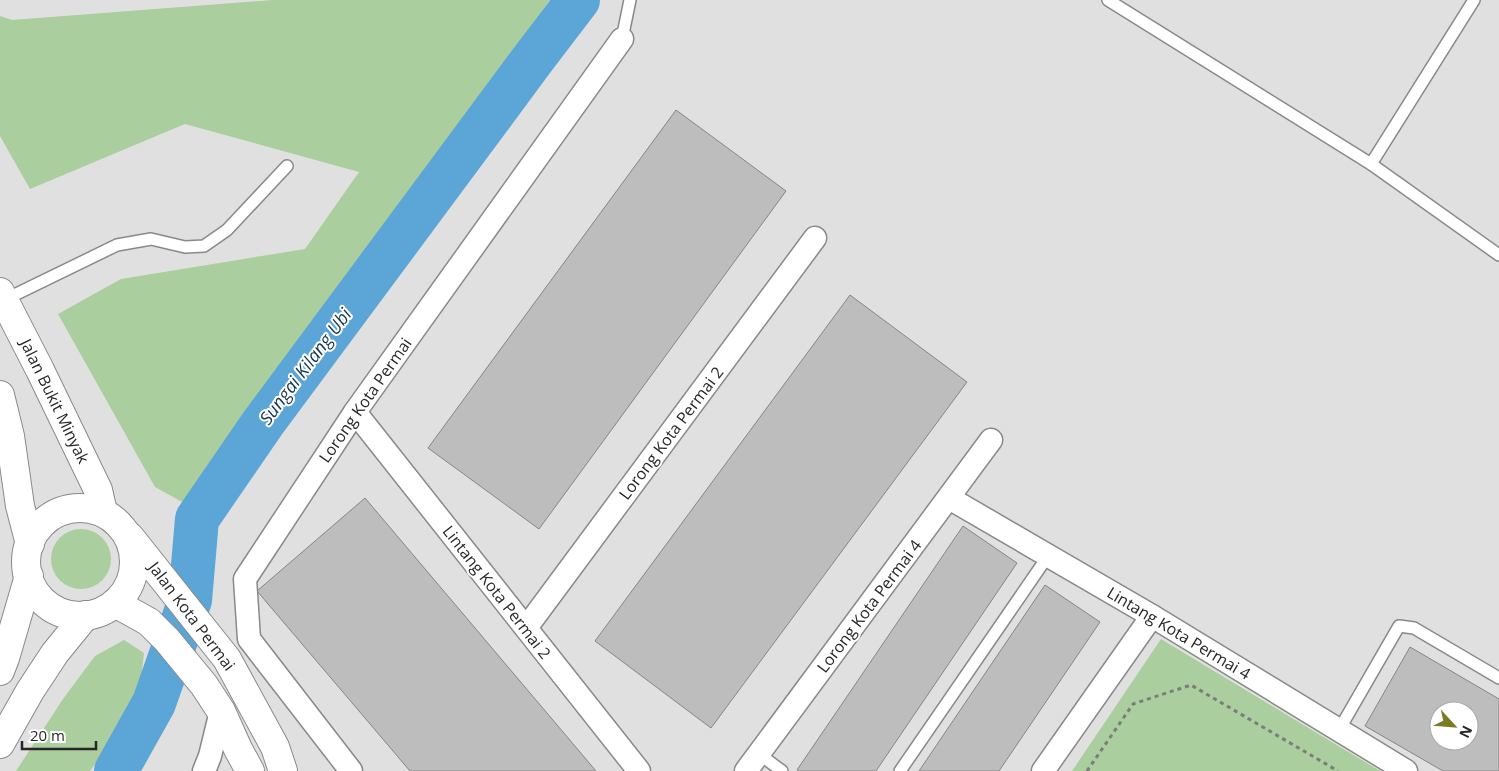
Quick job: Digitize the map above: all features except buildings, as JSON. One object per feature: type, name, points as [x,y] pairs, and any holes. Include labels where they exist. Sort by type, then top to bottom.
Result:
[{"type":"main road","name":"Jalan Bukit Minyak","points":[[2,296],[40,370],[110,517]]},
{"type":"main road","points":[[0,395],[10,436],[20,506],[30,544]]},
{"type":"main road","points":[[86,508],[110,517],[134,554],[135,563],[130,583],[115,603],[105,610],[86,615],[69,615],[53,608],[39,596],[29,576],[27,557],[30,544],[38,528],[46,521],[69,509],[86,508]]},
{"type":"main road","name":"Jalan Kota Permai","points":[[110,517],[227,658],[276,747],[283,771]]},
{"type":"main road","points":[[0,671],[29,576]]},
{"type":"main road","name":"Jalan Kota Permai","points":[[115,603],[149,622],[167,640],[204,685],[221,711],[250,771]]},
{"type":"main road","points":[[0,744],[30,691],[55,653],[86,615]]},
{"type":"street","name":"Lorong Kota Permai","points":[[351,771],[249,639],[244,579],[355,412],[622,39]]},
{"type":"street","name":"Lorong Kota Permai 2","points":[[526,628],[815,238]]},
{"type":"street","name":"Lintang Kota Permai 2","points":[[355,412],[639,771]]},
{"type":"street","name":"Lorong Kota Permai 4","points":[[753,763],[991,440]]},
{"type":"street","name":"Lintang Kota Permai 4","points":[[949,498],[1152,616],[1406,771]]},
{"type":"street","points":[[1043,771],[1152,616]]},
{"type":"street","points":[[204,771],[210,756],[221,711]]},
{"type":"lane","points":[[622,39],[630,0]]},
{"type":"lane","points":[[1108,0],[1371,164],[1499,255]]},
{"type":"lane","points":[[1371,164],[1474,0]]},
{"type":"lane","points":[[2,296],[118,245],[151,239],[185,247],[204,246],[227,230],[287,166]]},
{"type":"lane","points":[[900,771],[1048,556]]},
{"type":"lane","points":[[1339,730],[1399,626],[1414,628],[1499,678]]},
{"type":"lane","points":[[753,763],[782,771]]},
{"type":"path","points":[[1087,771],[1133,704],[1191,685],[1338,771]]},
{"type":"green space","points":[[272,0],[550,0],[184,503],[155,487],[58,314],[121,279],[305,249],[359,172],[185,124],[30,189],[0,136],[0,16],[12,20]]},
{"type":"green space","points":[[81,529],[93,531],[106,542],[111,559],[109,571],[98,584],[81,589],[69,587],[56,576],[51,559],[53,547],[64,534]]},
{"type":"green space","points":[[1161,639],[1380,771],[1072,771]]},
{"type":"green space","points":[[124,640],[144,653],[138,706],[90,771],[16,771],[63,699],[95,656]]},
{"type":"waterway","name":"Sungai Kilang Ubi","points":[[116,771],[154,703],[190,600],[197,519],[263,423],[578,0]]}]
